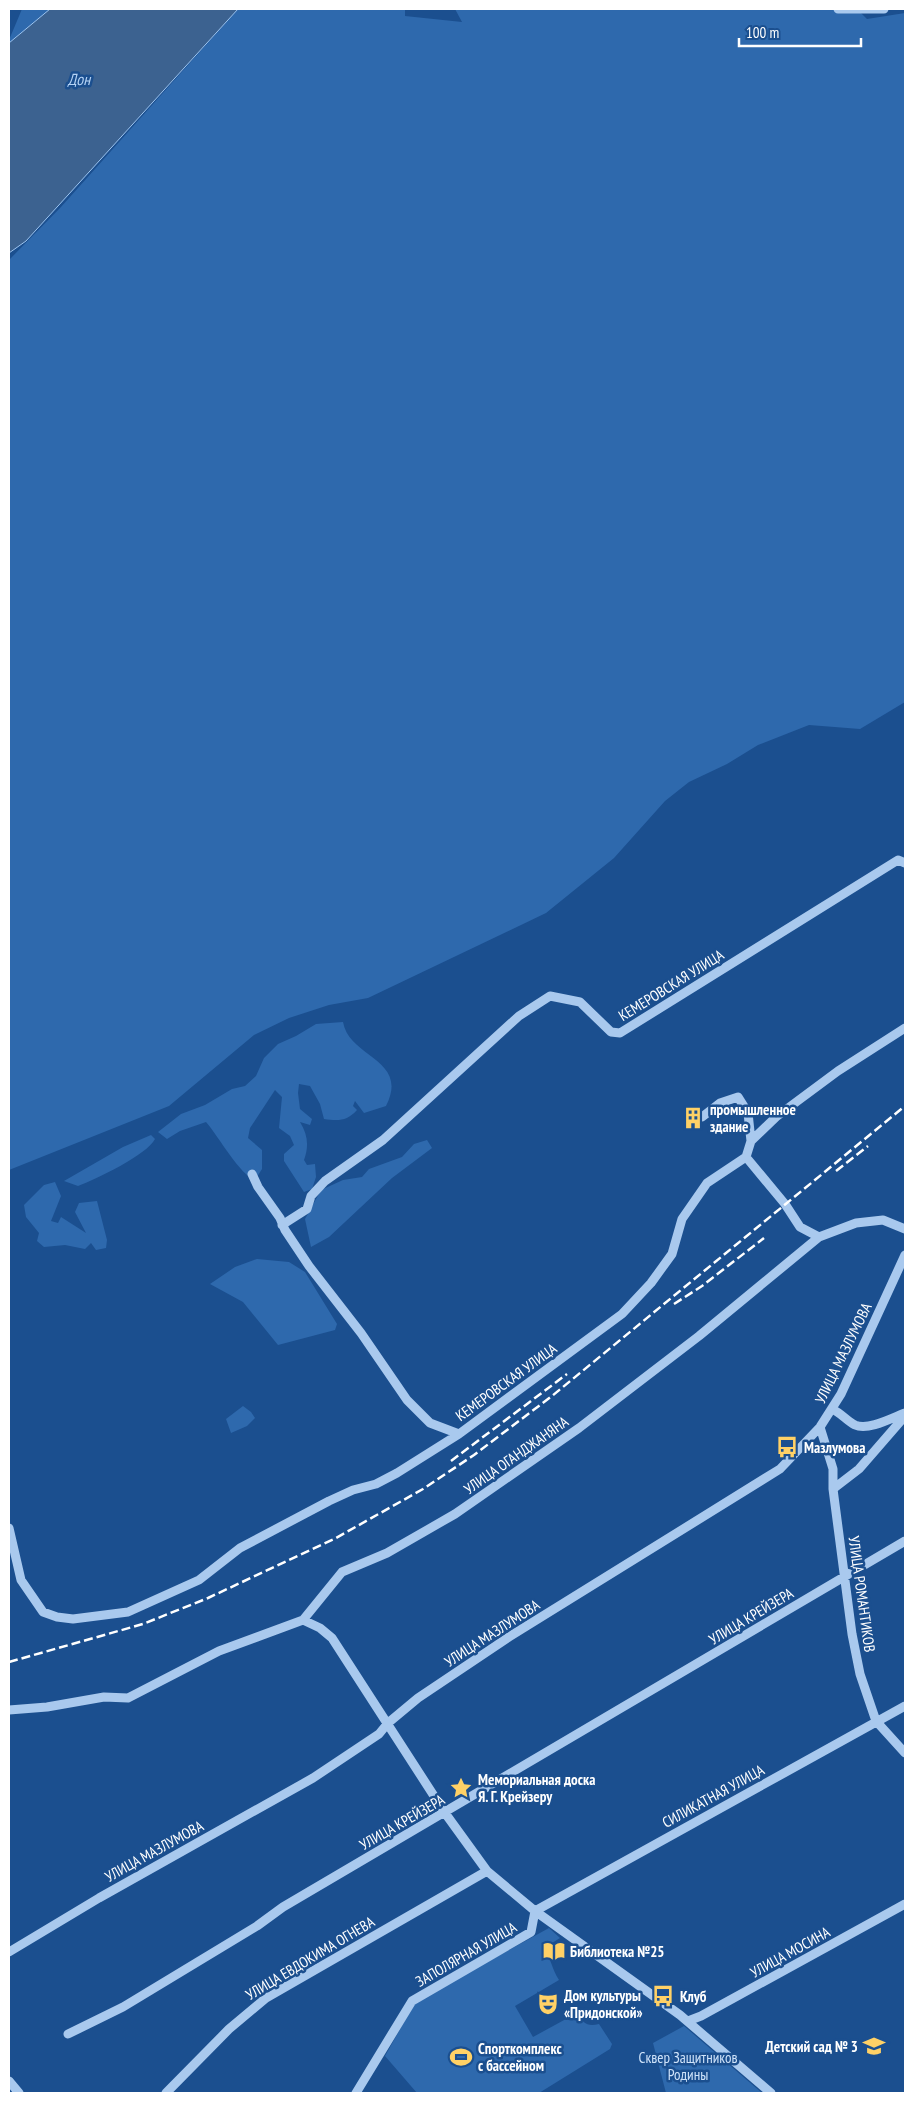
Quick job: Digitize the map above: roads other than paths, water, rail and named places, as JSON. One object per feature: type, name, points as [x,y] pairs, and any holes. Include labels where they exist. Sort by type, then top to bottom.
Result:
[{"type":"street","points":[[838,9],[884,9]]},
{"type":"street","name":"КЕМЕРОВСКАЯ УЛИЦА","points":[[282,1225],[307,1209],[311,1196],[325,1181],[383,1140],[519,1016],[550,996],[580,1002],[611,1032],[620,1033],[898,860],[905,863]]},
{"type":"street","points":[[751,1141],[776,1117],[838,1071],[905,1028]]},
{"type":"street","points":[[702,1117],[720,1103],[738,1097],[748,1112],[751,1141],[746,1157],[785,1204],[800,1227],[819,1237]]},
{"type":"street","name":"КЕМЕРОВСКАЯ УЛИЦА","points":[[9,1528],[21,1580],[43,1612],[56,1617],[73,1619],[128,1612],[199,1580],[240,1548],[329,1502],[397,1474],[459,1434],[622,1314],[651,1283],[672,1254],[682,1219],[693,1200],[707,1183],[746,1157]]},
{"type":"street","points":[[252,1174],[309,1266],[361,1332],[407,1400],[430,1422],[459,1434]]},
{"type":"street","name":"УЛИЦА ОГАНДЖАНЯНА","points":[[9,1710],[47,1707],[104,1698],[128,1698],[219,1652],[303,1620],[318,1604],[342,1572],[386,1553],[455,1514],[579,1428],[699,1336],[819,1237],[856,1223],[883,1220],[905,1230]]},
{"type":"street","name":"УЛИЦА МАЗЛУМОВА","points":[[9,1952],[104,1894],[314,1778],[367,1742],[418,1698],[509,1637],[780,1469],[820,1427],[832,1409],[905,1255]]},
{"type":"street","points":[[832,1409],[845,1415],[853,1424],[862,1428],[905,1414]]},
{"type":"street","points":[[834,1489],[859,1469],[905,1414]]},
{"type":"street","name":"УЛИЦА РОМАНТИКОВ","points":[[820,1427],[833,1469],[852,1634],[860,1674],[876,1721],[905,1753]]},
{"type":"street","name":"УЛИЦА КРЕЙЗЕРА","points":[[68,2034],[123,2008],[283,1908],[905,1541]]},
{"type":"street","points":[[303,1620],[320,1628],[332,1638],[445,1812],[487,1871],[535,1911],[688,2021],[771,2093]]},
{"type":"street","name":"СИЛИКАТНАЯ УЛИЦА","points":[[535,1911],[905,1706]]},
{"type":"street","name":"УЛИЦА ЕВДОКИМА ОГНЕВА","points":[[166,2093],[230,2029],[266,1998],[487,1871]]},
{"type":"street","name":"УЛИЦА МОСИНА","points":[[688,2021],[701,2016],[905,1904]]},
{"type":"street","name":"ЗАПОЛЯРНАЯ УЛИЦА","points":[[356,2093],[412,2001],[531,1932],[535,1911]]},
{"type":"street","points":[[9,2081],[19,2093]]},
{"type":"water","name":"Дон","points":[[50,9],[238,9],[26,241],[9,253],[9,43]]},
{"type":"railway","points":[[9,1662],[143,1624],[208,1598],[336,1538],[423,1489],[474,1455],[552,1396],[905,1106]]},
{"type":"railway","points":[[836,1171],[868,1146]]},
{"type":"railway","points":[[674,1304],[702,1286],[764,1238]]},
{"type":"railway","points":[[451,1461],[567,1374]]},
{"type":"place","name":"промышленное здание","points":[[693,1118]]},
{"type":"place","name":"Мазлумова","points":[[787,1447]]},
{"type":"place","name":"Мемориальная доска Я. Г. Крейзеру","points":[[461,1788]]},
{"type":"place","name":"Библиотека №25","points":[[554,1951]]},
{"type":"place","name":"Клуб","points":[[663,1996]]},
{"type":"place","name":"Дом культуры «Придонской»","points":[[548,2004]]},
{"type":"place","name":"Детский сад № 3","points":[[874,2046]]},
{"type":"place","name":"Спорткомплекс с бассейном","points":[[461,2057]]},
{"type":"park label","name":"Сквер Защитников Родины","points":[[688,2066]]}]
